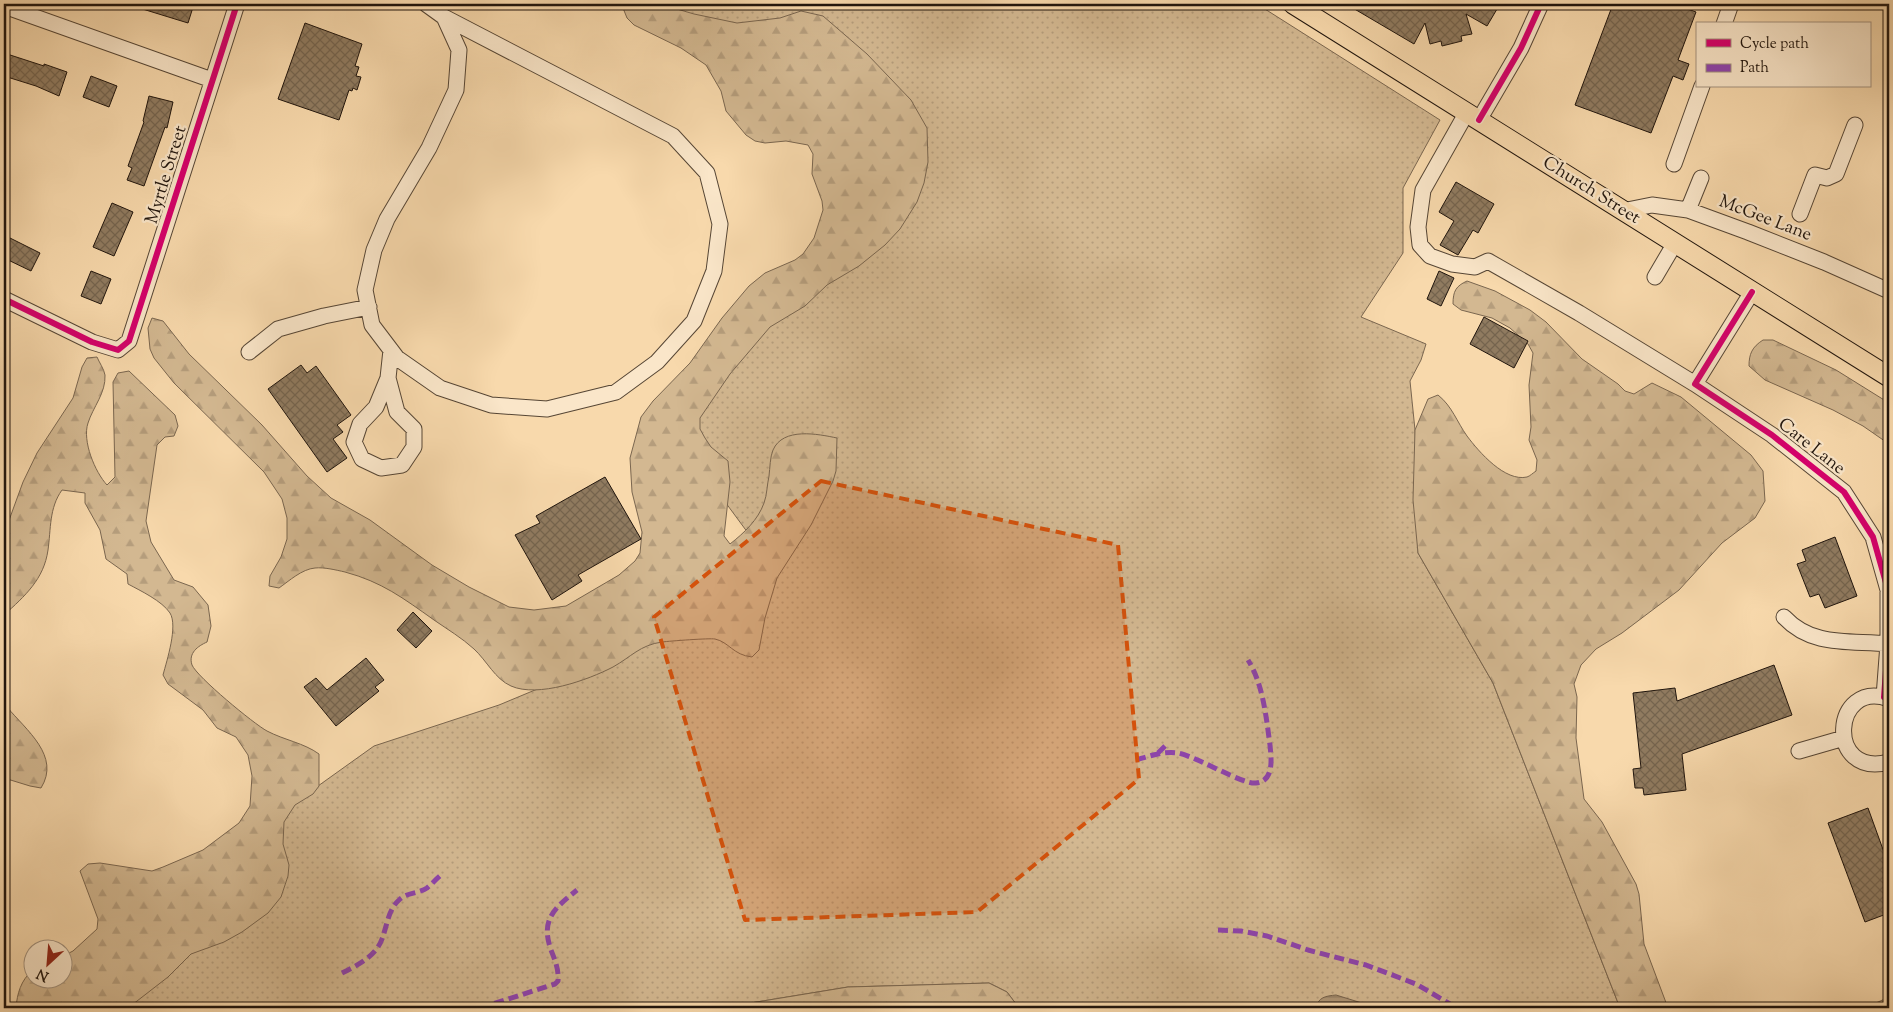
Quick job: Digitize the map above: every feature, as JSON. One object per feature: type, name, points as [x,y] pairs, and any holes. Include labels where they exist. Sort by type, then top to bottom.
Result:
[{"type":"main road","name":"Church Street","points":[[1293,4],[1889,377]]},
{"type":"street","name":"Myrtle Street","points":[[4,299],[92,342],[118,350],[129,341],[237,4]]},
{"type":"street","points":[[426,4],[444,17],[674,136],[707,173],[720,224],[714,271],[694,321],[657,362],[616,392],[547,409],[491,405],[440,388],[397,358],[372,325],[366,290],[377,242],[387,219],[429,148],[456,90],[459,50],[444,17]]},
{"type":"street","points":[[1473,116],[1521,48],[1541,4]]},
{"type":"street","points":[[1725,22],[1731,4]]},
{"type":"street","points":[[4,6],[212,80]]},
{"type":"street","points":[[1674,164],[1701,88]]},
{"type":"street","name":"Care Lane","points":[[1473,116],[1423,190],[1418,226],[1420,245],[1430,256],[1452,264],[1474,268],[1488,261],[1579,313],[1695,384],[1772,434],[1844,492],[1873,537],[1888,590],[1886,698],[1872,696],[1852,706],[1846,716],[1843,727],[1844,738]]},
{"type":"street","points":[[1800,214],[1815,174],[1827,178],[1836,174],[1855,125]]},
{"type":"street","points":[[1688,210],[1701,178]]},
{"type":"street","name":"McGee Lane","points":[[1622,211],[1652,205],[1688,210],[1748,232],[1889,291]]},
{"type":"street","points":[[1655,277],[1674,243]]},
{"type":"street","points":[[1695,384],[1752,292]]},
{"type":"street","points":[[249,352],[278,329],[324,316],[369,307]]},
{"type":"street","points":[[388,378],[397,412],[414,428],[414,446],[402,465],[381,468],[362,459],[354,442],[360,424],[376,407],[388,378],[391,350]]},
{"type":"street","points":[[1784,617],[1792,626],[1807,635],[1836,641],[1888,644]]},
{"type":"street","points":[[1798,751],[1844,738],[1854,755],[1862,760],[1871,764],[1889,762]]},
{"type":"highlighted area","points":[[821,481],[1118,545],[1139,779],[977,912],[745,920],[654,617]]},
{"type":"green space","points":[[626,4],[1257,4],[1440,120],[1403,188],[1403,253],[1361,317],[1426,344],[1421,360],[1410,381],[1415,430],[1418,553],[1493,683],[1620,1008],[1019,1008],[1007,992],[989,983],[848,987],[720,1008],[88,1008],[283,811],[374,746],[499,705],[583,670],[748,533],[675,434],[859,195],[743,53]]},
{"type":"green space","points":[[628,4],[660,4],[694,14],[737,23],[780,18],[801,11],[823,16],[867,54],[911,100],[927,128],[928,162],[924,183],[917,202],[900,229],[885,245],[859,266],[827,285],[805,306],[770,327],[730,374],[700,418],[700,429],[705,438],[711,447],[728,461],[730,482],[724,536],[730,544],[750,526],[764,503],[772,453],[778,443],[793,435],[802,434],[837,438],[836,471],[833,481],[811,525],[777,578],[765,618],[759,650],[752,657],[740,654],[715,639],[662,642],[648,646],[613,667],[577,682],[549,689],[522,689],[511,686],[500,679],[479,654],[459,637],[402,598],[358,576],[330,569],[310,569],[279,588],[269,586],[270,576],[281,557],[287,539],[287,518],[282,499],[264,472],[174,383],[154,358],[150,349],[148,328],[152,318],[163,321],[189,354],[262,425],[307,476],[331,498],[370,520],[432,565],[469,587],[509,607],[534,610],[566,606],[619,575],[635,561],[640,553],[642,532],[632,492],[630,458],[641,417],[653,401],[690,363],[722,318],[749,286],[765,273],[795,260],[803,254],[814,238],[823,210],[822,201],[812,174],[813,154],[808,145],[786,141],[765,143],[755,141],[746,135],[726,111],[721,91],[706,65],[681,48],[634,25],[627,18],[623,8]]},
{"type":"green space","points":[[1467,281],[1495,291],[1530,310],[1546,322],[1582,359],[1625,391],[1634,394],[1652,383],[1681,397],[1751,455],[1763,471],[1765,501],[1755,518],[1722,543],[1679,590],[1622,633],[1596,649],[1581,665],[1574,684],[1577,697],[1576,738],[1584,799],[1602,822],[1636,884],[1639,894],[1644,944],[1668,1008],[1620,1008],[1493,683],[1418,553],[1413,500],[1415,430],[1428,399],[1438,395],[1443,399],[1472,443],[1485,457],[1502,470],[1510,475],[1519,477],[1527,477],[1536,471],[1537,460],[1529,440],[1531,427],[1529,385],[1533,353],[1528,344],[1510,328],[1492,318],[1461,310],[1453,304],[1456,290]]},
{"type":"green space","points":[[1763,340],[1773,340],[1836,370],[1889,403],[1889,444],[1863,426],[1833,410],[1765,380],[1749,366],[1752,351]]},
{"type":"green space","points":[[97,357],[105,375],[101,394],[88,423],[87,438],[94,464],[107,485],[115,477],[113,382],[118,373],[129,371],[175,415],[178,426],[174,436],[165,437],[157,445],[146,521],[151,542],[174,580],[193,587],[208,605],[211,626],[207,642],[197,648],[191,657],[192,665],[214,689],[260,727],[319,754],[319,786],[313,794],[295,805],[284,822],[283,844],[289,865],[288,876],[281,897],[268,913],[242,932],[224,942],[191,954],[168,977],[128,1008],[16,1008],[22,984],[22,990],[72,990],[72,952],[97,929],[98,919],[80,871],[88,864],[100,863],[152,871],[203,850],[239,823],[250,806],[252,776],[248,755],[236,737],[217,728],[203,710],[168,684],[163,675],[173,626],[170,613],[157,600],[128,584],[127,574],[106,559],[100,530],[85,503],[85,493],[62,490],[53,511],[48,550],[42,570],[26,594],[4,615],[4,534],[23,482],[37,453],[73,398],[82,367],[87,358]]},
{"type":"green space","points":[[4,666],[9,674],[7,707],[39,744],[44,754],[47,765],[46,776],[41,788],[4,778]]},
{"type":"green space","points":[[989,983],[1007,992],[1019,1008],[720,1008],[848,987]]},
{"type":"green space","points":[[1889,997],[1889,1008],[1865,1008]]},
{"type":"shaded area","points":[[1336,995],[1378,1008],[1316,1008],[1321,999]]},
{"type":"building","points":[[137,4],[194,4],[188,23],[136,7]]},
{"type":"building","points":[[1346,4],[1500,4],[1487,26],[1466,14],[1472,34],[1461,36],[1462,41],[1442,46],[1441,41],[1430,44],[1425,23],[1414,44]]},
{"type":"building","points":[[1613,4],[1674,4],[1696,12],[1678,60],[1689,64],[1683,80],[1673,76],[1651,133],[1575,105]]},
{"type":"building","points":[[305,23],[362,44],[355,66],[359,67],[356,76],[361,77],[357,90],[353,88],[352,91],[349,90],[339,120],[278,99]]},
{"type":"building","points":[[4,53],[67,72],[59,96],[36,86],[4,76]]},
{"type":"building","points":[[91,76],[117,86],[109,107],[83,97]]},
{"type":"building","points":[[149,96],[173,102],[167,128],[165,127],[144,186],[127,180],[132,168],[128,166],[144,122]]},
{"type":"building","points":[[1456,182],[1494,204],[1478,233],[1473,230],[1458,255],[1440,245],[1454,221],[1439,212]]},
{"type":"building","points":[[112,203],[133,212],[114,256],[93,247]]},
{"type":"building","points":[[8,237],[40,253],[31,271],[4,258],[4,246]]},
{"type":"building","points":[[91,271],[111,279],[101,304],[81,296]]},
{"type":"building","points":[[1439,271],[1454,278],[1441,306],[1427,299]]},
{"type":"building","points":[[1484,317],[1528,341],[1514,368],[1470,344]]},
{"type":"building","points":[[301,365],[307,373],[316,366],[351,415],[337,425],[343,432],[333,439],[347,458],[327,472],[268,389]]},
{"type":"building","points":[[605,477],[641,539],[578,575],[582,581],[552,600],[515,535],[540,523],[536,516]]},
{"type":"building","points":[[1835,537],[1857,596],[1825,608],[1819,594],[1810,597],[1797,564],[1806,561],[1802,550]]},
{"type":"building","points":[[413,612],[432,631],[416,648],[397,630]]},
{"type":"building","points":[[366,658],[384,680],[375,687],[379,691],[336,726],[304,687],[316,678],[327,690]]},
{"type":"building","points":[[1774,665],[1792,715],[1682,754],[1686,790],[1644,795],[1643,788],[1635,788],[1633,769],[1641,768],[1633,693],[1675,688],[1677,701]]},
{"type":"building","points":[[1868,808],[1885,855],[1889,853],[1889,913],[1865,922],[1828,823]]},
{"type":"marked path","points":[[1136,760],[1162,753],[1178,753],[1241,780],[1256,783],[1266,778],[1271,762],[1267,723],[1257,679],[1248,660]]},
{"type":"marked path","points":[[1158,753],[1168,743]]},
{"type":"marked path","points":[[342,973],[371,955],[379,945],[390,913],[399,900],[427,888],[441,875]]},
{"type":"marked path","points":[[480,1008],[555,984],[558,981],[558,973],[547,930],[556,909],[577,890]]},
{"type":"marked path","points":[[1218,930],[1241,931],[1267,936],[1308,950],[1366,965],[1416,984],[1457,1008]]},
{"type":"cycle path","points":[[4,299],[92,342],[118,350],[129,341],[237,4]]},
{"type":"cycle path","points":[[1479,120],[1521,48],[1541,4]]},
{"type":"cycle path","points":[[1752,292],[1695,384],[1772,435],[1844,492],[1873,537],[1888,590],[1888,644],[1884,697]]}]
